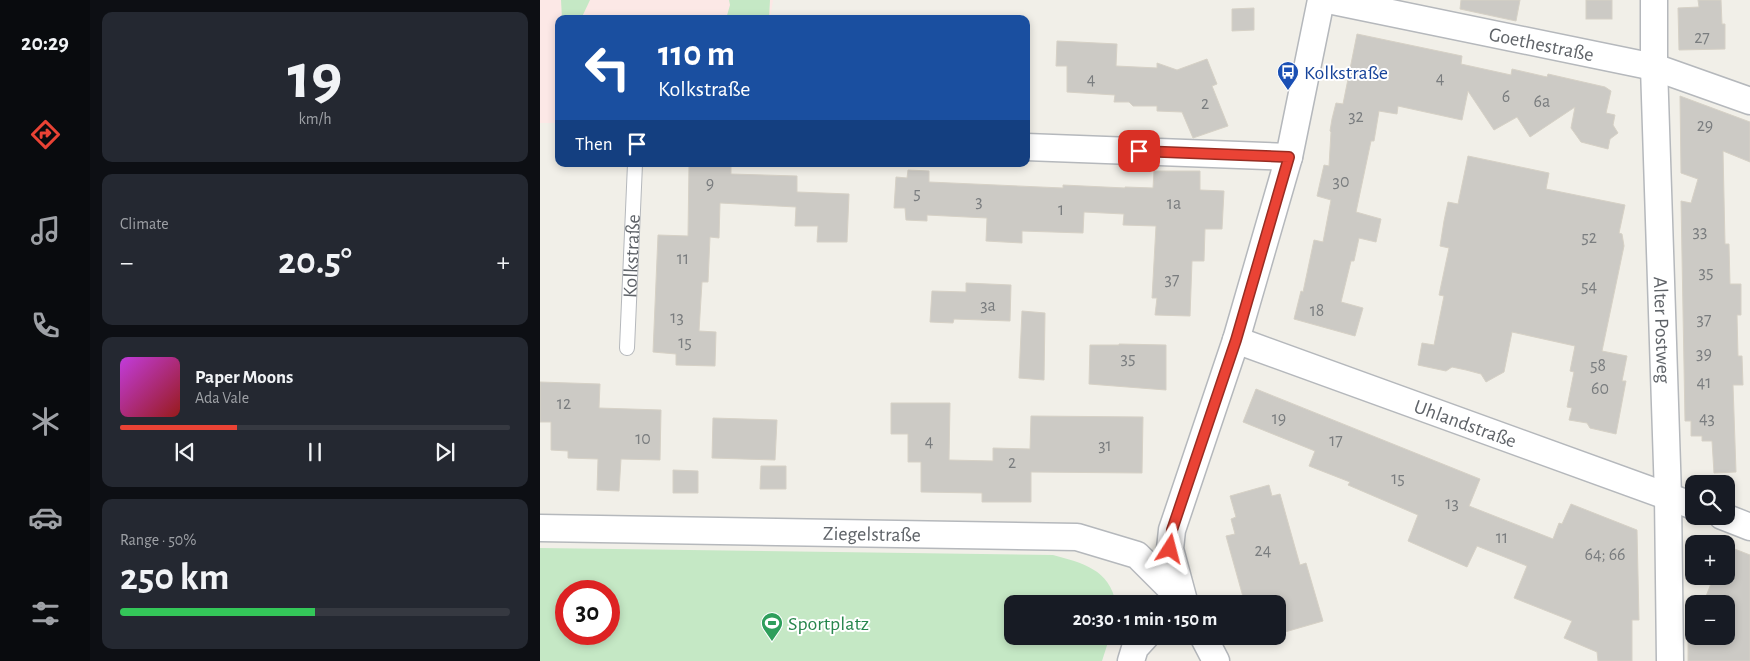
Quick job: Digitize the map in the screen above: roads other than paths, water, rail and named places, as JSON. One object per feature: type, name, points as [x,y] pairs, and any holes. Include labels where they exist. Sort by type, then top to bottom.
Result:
[{"type":"street","points":[[1181,595],[1170,549],[1172,530],[1236,340],[1289,157],[1320,0]]},
{"type":"street","name":"Goethestraße","points":[[1328,0],[1654,67],[1750,101]]},
{"type":"street","name":"Alter Postweg","points":[[1654,0],[1654,67],[1668,496],[1670,661]]},
{"type":"street","points":[[1030,147],[1289,157]]},
{"type":"street","name":"Uhlandstraße","points":[[1236,340],[1685,503]]},
{"type":"street","points":[[1735,521],[1750,527]]},
{"type":"street","name":"Ziegelstraße","points":[[540,528],[1077,537],[1137,555],[1175,595]]},
{"type":"street","points":[[1131,661],[1134,648],[1137,645]]},
{"type":"street","points":[[1208,645],[1216,661]]},
{"type":"lane","name":"Kolkstraße","points":[[627,348],[635,167]]},
{"type":"place","name":"Kolkstraße","points":[[1288,91]]},
{"type":"place","name":"Sportplatz","points":[[772,642]]}]
